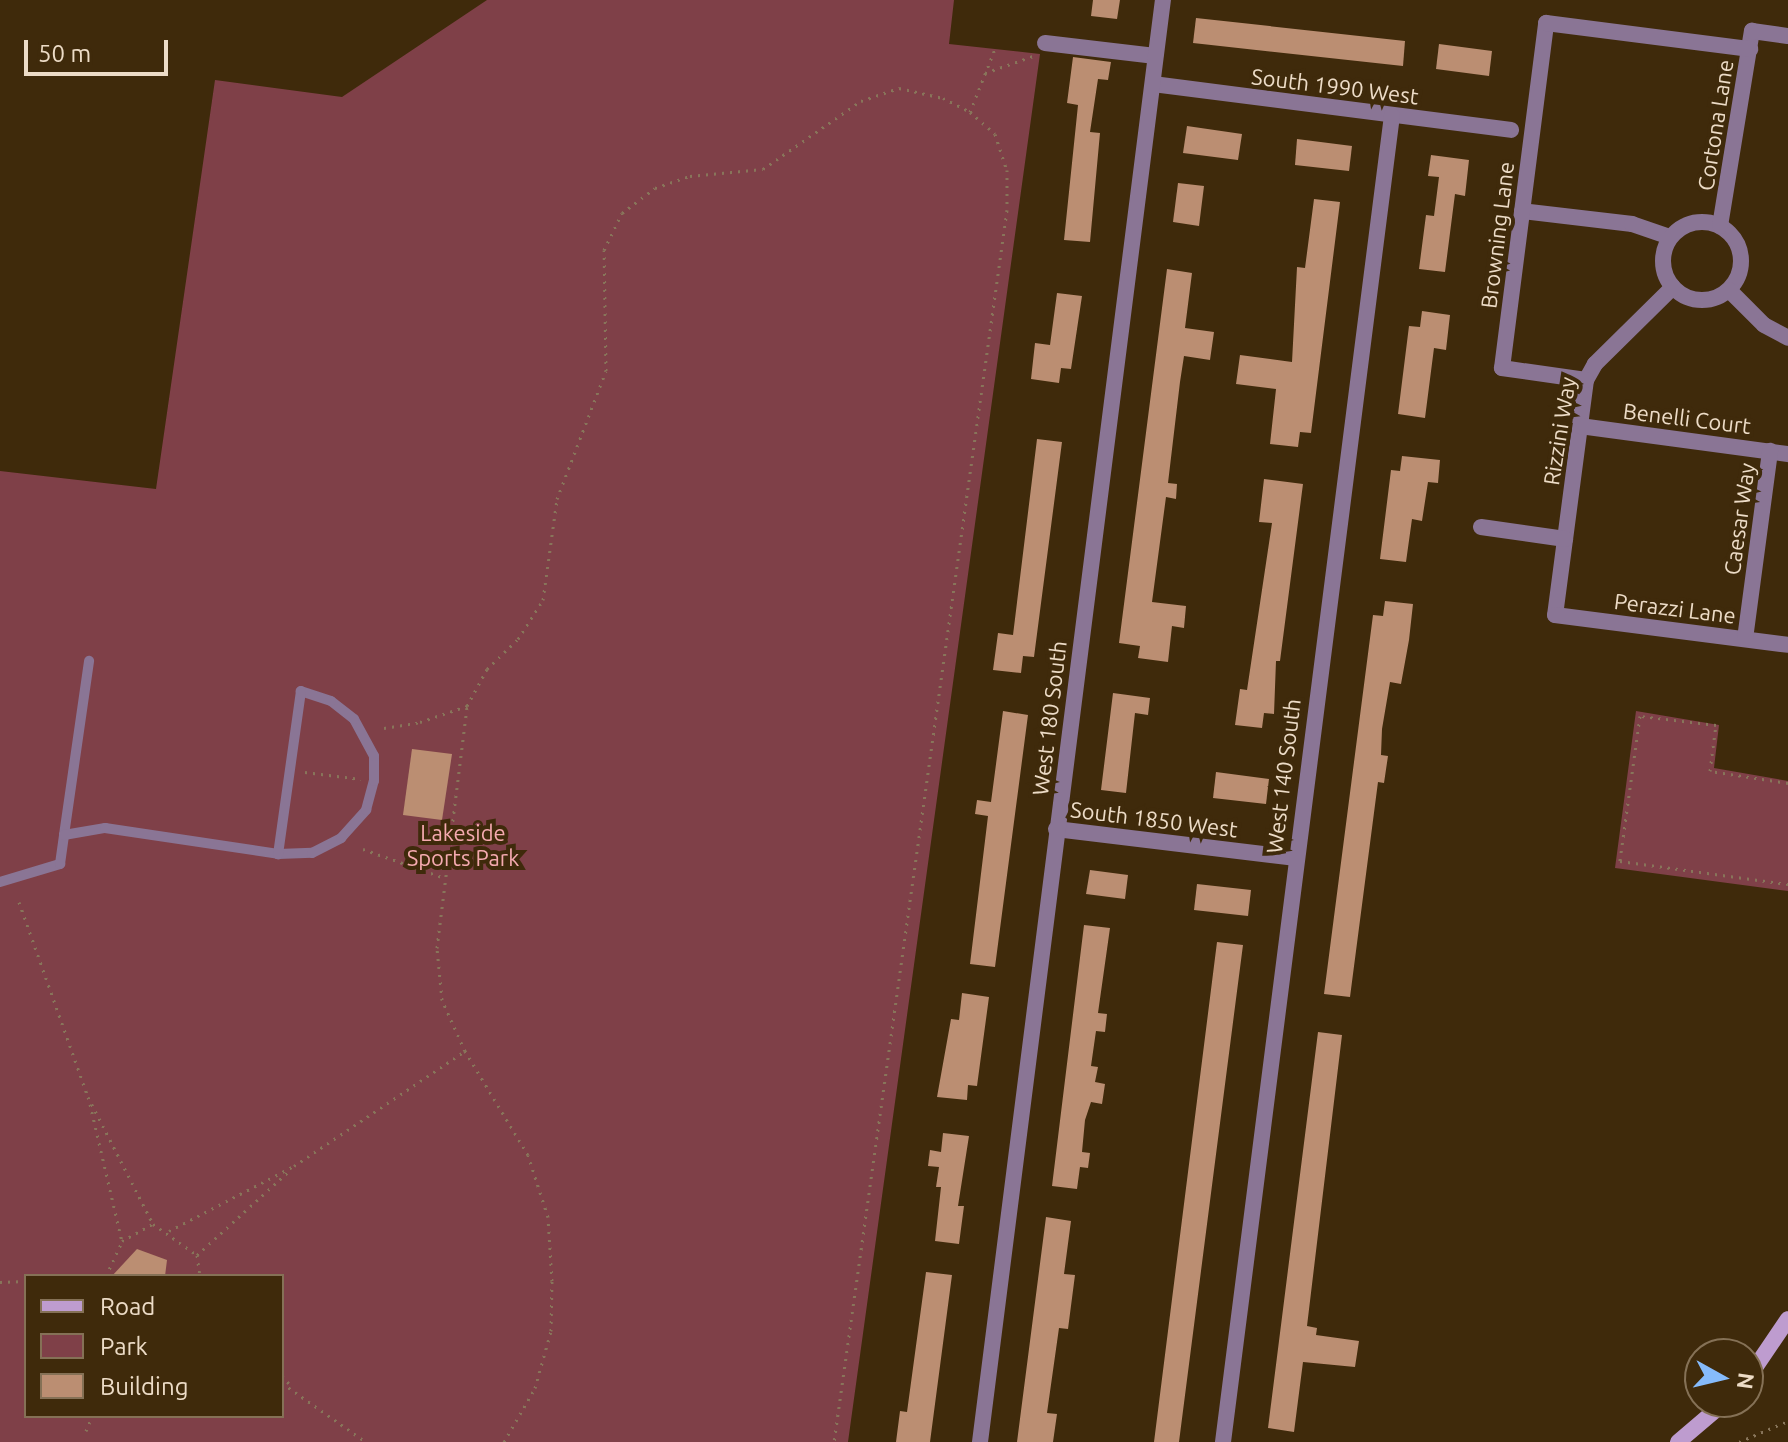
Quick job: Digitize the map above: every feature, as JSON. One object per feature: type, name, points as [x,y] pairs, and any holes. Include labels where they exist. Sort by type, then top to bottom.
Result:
[{"type":"street","name":"West 180 South","points":[[980,1442],[1163,0]]},
{"type":"street","name":"Browning Lane","points":[[1586,380],[1502,368],[1546,23],[1750,49]]},
{"type":"street","name":"Cortona Lane","points":[[1720,226],[1752,31],[1788,36]]},
{"type":"street","points":[[1045,43],[1155,56]]},
{"type":"street","name":"South 1990 West","points":[[1153,84],[1511,130]]},
{"type":"street","name":"West 140 South","points":[[1223,1442],[1294,858],[1392,116]]},
{"type":"street","points":[[1522,211],[1632,224],[1670,237]]},
{"type":"street","points":[[1688,223],[1720,226],[1731,234],[1741,256],[1729,290],[1698,300],[1673,287],[1662,259],[1670,237],[1688,223]]},
{"type":"street","name":"Rizzini Way","points":[[1555,615],[1586,380],[1595,364],[1673,287]]},
{"type":"street","points":[[1729,290],[1764,325],[1788,338]]},
{"type":"street","name":"Benelli Court","points":[[1580,426],[1788,454]]},
{"type":"street","name":"Caesar Way","points":[[1745,639],[1770,451]]},
{"type":"street","points":[[1481,527],[1565,539]]},
{"type":"street","name":"Perazzi Lane","points":[[1555,615],[1788,645]]},
{"type":"street","name":"South 1850 West","points":[[1056,829],[1294,858]]},
{"type":"street","points":[[1764,1354],[1788,1319]]},
{"type":"street","points":[[1678,1442],[1710,1418]]},
{"type":"lane","points":[[0,882],[60,864],[89,661]]},
{"type":"lane","points":[[64,835],[105,828],[278,854],[312,853],[341,838],[366,810],[374,781],[374,756],[354,719],[331,701],[301,691],[278,854]]},
{"type":"path","points":[[985,73],[1040,54],[1045,43]]},
{"type":"path","points":[[970,112],[995,49]]},
{"type":"path","points":[[504,1442],[535,1388],[551,1331],[548,1217],[528,1155],[465,1051],[442,1000],[437,948],[467,706],[487,669],[518,639],[543,600],[557,499],[606,371],[601,288],[604,250],[622,213],[655,188],[690,176],[763,169],[861,101],[899,88],[943,98],[970,112],[995,134],[1007,170],[1007,210],[834,1442]]},
{"type":"path","points":[[384,728],[420,722],[467,706]]},
{"type":"path","points":[[1788,783],[1710,771],[1716,725],[1640,716],[1620,861],[1788,884]]},
{"type":"path","points":[[290,769],[374,781]]},
{"type":"path","points":[[363,849],[445,878]]},
{"type":"path","points":[[19,902],[88,1097],[122,1241]]},
{"type":"path","points":[[169,1231],[294,1166],[465,1051]]},
{"type":"path","points":[[88,1097],[153,1224],[169,1231],[197,1255],[200,1274]]},
{"type":"path","points":[[197,1255],[294,1166]]},
{"type":"path","points":[[107,1274],[122,1241],[153,1224]]},
{"type":"path","points":[[0,1282],[24,1281]]},
{"type":"path","points":[[284,1378],[296,1391]]},
{"type":"path","points":[[284,1384],[366,1442]]},
{"type":"path","points":[[86,1431],[91,1418]]},
{"type":"path","points":[[1739,1442],[1788,1421]]},
{"type":"green space","name":"Lakeside Sports Park","points":[[487,0],[954,0],[949,44],[1040,54],[848,1442],[0,1442],[0,471],[156,489],[215,80],[342,97]]},
{"type":"green space","points":[[1636,711],[1719,725],[1714,768],[1788,781],[1788,891],[1615,868]]},
{"type":"building","points":[[1093,0],[1120,0],[1117,19],[1091,16]]},
{"type":"building","points":[[1196,18],[1405,41],[1403,66],[1193,43]]},
{"type":"building","points":[[1439,44],[1492,51],[1489,76],[1436,69]]},
{"type":"building","points":[[1073,57],[1111,62],[1108,80],[1098,79],[1090,132],[1100,133],[1090,242],[1064,240],[1078,105],[1067,103]]},
{"type":"building","points":[[1187,126],[1242,134],[1238,160],[1183,153]]},
{"type":"building","points":[[1297,139],[1352,146],[1349,171],[1295,165]]},
{"type":"building","points":[[1431,155],[1469,160],[1465,196],[1455,194],[1445,272],[1419,269],[1426,215],[1434,216],[1439,177],[1428,176]]},
{"type":"building","points":[[1178,183],[1204,186],[1199,226],[1173,222]]},
{"type":"building","points":[[1314,199],[1340,202],[1311,433],[1300,432],[1298,447],[1270,444],[1276,389],[1236,384],[1240,355],[1292,362],[1297,267],[1305,268]]},
{"type":"building","points":[[1167,269],[1192,273],[1185,328],[1214,332],[1210,360],[1184,356],[1180,382],[1168,483],[1177,484],[1176,499],[1166,497],[1152,602],[1186,606],[1184,628],[1172,626],[1168,662],[1138,658],[1140,646],[1119,643]]},
{"type":"building","points":[[1057,293],[1082,296],[1071,369],[1061,368],[1059,383],[1031,379],[1035,343],[1050,345]]},
{"type":"building","points":[[1422,311],[1450,315],[1446,350],[1434,348],[1425,418],[1398,414],[1409,326],[1420,327]]},
{"type":"building","points":[[1037,439],[1062,442],[1034,657],[1023,656],[1021,673],[993,670],[998,633],[1013,635]]},
{"type":"building","points":[[1402,456],[1440,460],[1438,483],[1428,482],[1422,521],[1412,519],[1406,562],[1380,559],[1391,470],[1400,471]]},
{"type":"building","points":[[1264,479],[1303,484],[1280,661],[1276,661],[1274,714],[1264,713],[1262,728],[1235,725],[1240,689],[1247,690],[1272,523],[1259,522]]},
{"type":"building","points":[[1385,601],[1413,604],[1409,640],[1401,684],[1390,682],[1382,729],[1381,755],[1388,756],[1384,783],[1378,782],[1350,997],[1324,994],[1373,615],[1383,616]]},
{"type":"building","points":[[1113,693],[1150,698],[1148,715],[1135,713],[1126,793],[1101,790]]},
{"type":"building","points":[[1003,711],[1028,715],[995,967],[970,964],[988,816],[975,814],[977,800],[991,802]]},
{"type":"building","points":[[412,749],[452,754],[442,820],[403,815]]},
{"type":"building","points":[[1216,772],[1269,779],[1266,804],[1213,798]]},
{"type":"building","points":[[1090,870],[1128,875],[1125,899],[1086,894]]},
{"type":"building","points":[[1197,884],[1251,890],[1248,916],[1194,910]]},
{"type":"building","points":[[1084,925],[1110,928],[1098,1013],[1107,1014],[1105,1032],[1096,1031],[1091,1066],[1098,1067],[1095,1082],[1105,1084],[1102,1104],[1091,1102],[1085,1120],[1082,1152],[1090,1153],[1088,1168],[1080,1167],[1077,1189],[1052,1186]]},
{"type":"building","points":[[1217,942],[1243,945],[1179,1442],[1154,1442]]},
{"type":"building","points":[[962,993],[989,997],[977,1086],[968,1085],[967,1100],[937,1097],[951,1019],[959,1020]]},
{"type":"building","points":[[1318,1032],[1342,1035],[1307,1326],[1317,1328],[1316,1335],[1359,1341],[1355,1367],[1303,1362],[1294,1432],[1268,1428]]},
{"type":"building","points":[[943,1133],[969,1136],[958,1206],[964,1206],[959,1244],[935,1241],[941,1187],[936,1187],[939,1167],[928,1166],[930,1150],[941,1152]]},
{"type":"building","points":[[1046,1217],[1071,1221],[1064,1274],[1075,1275],[1068,1329],[1059,1328],[1047,1413],[1057,1414],[1053,1442],[1017,1442]]},
{"type":"building","points":[[137,1249],[167,1260],[165,1274],[114,1274]]},
{"type":"building","points":[[926,1272],[952,1275],[930,1442],[896,1442],[900,1411],[907,1412]]}]
